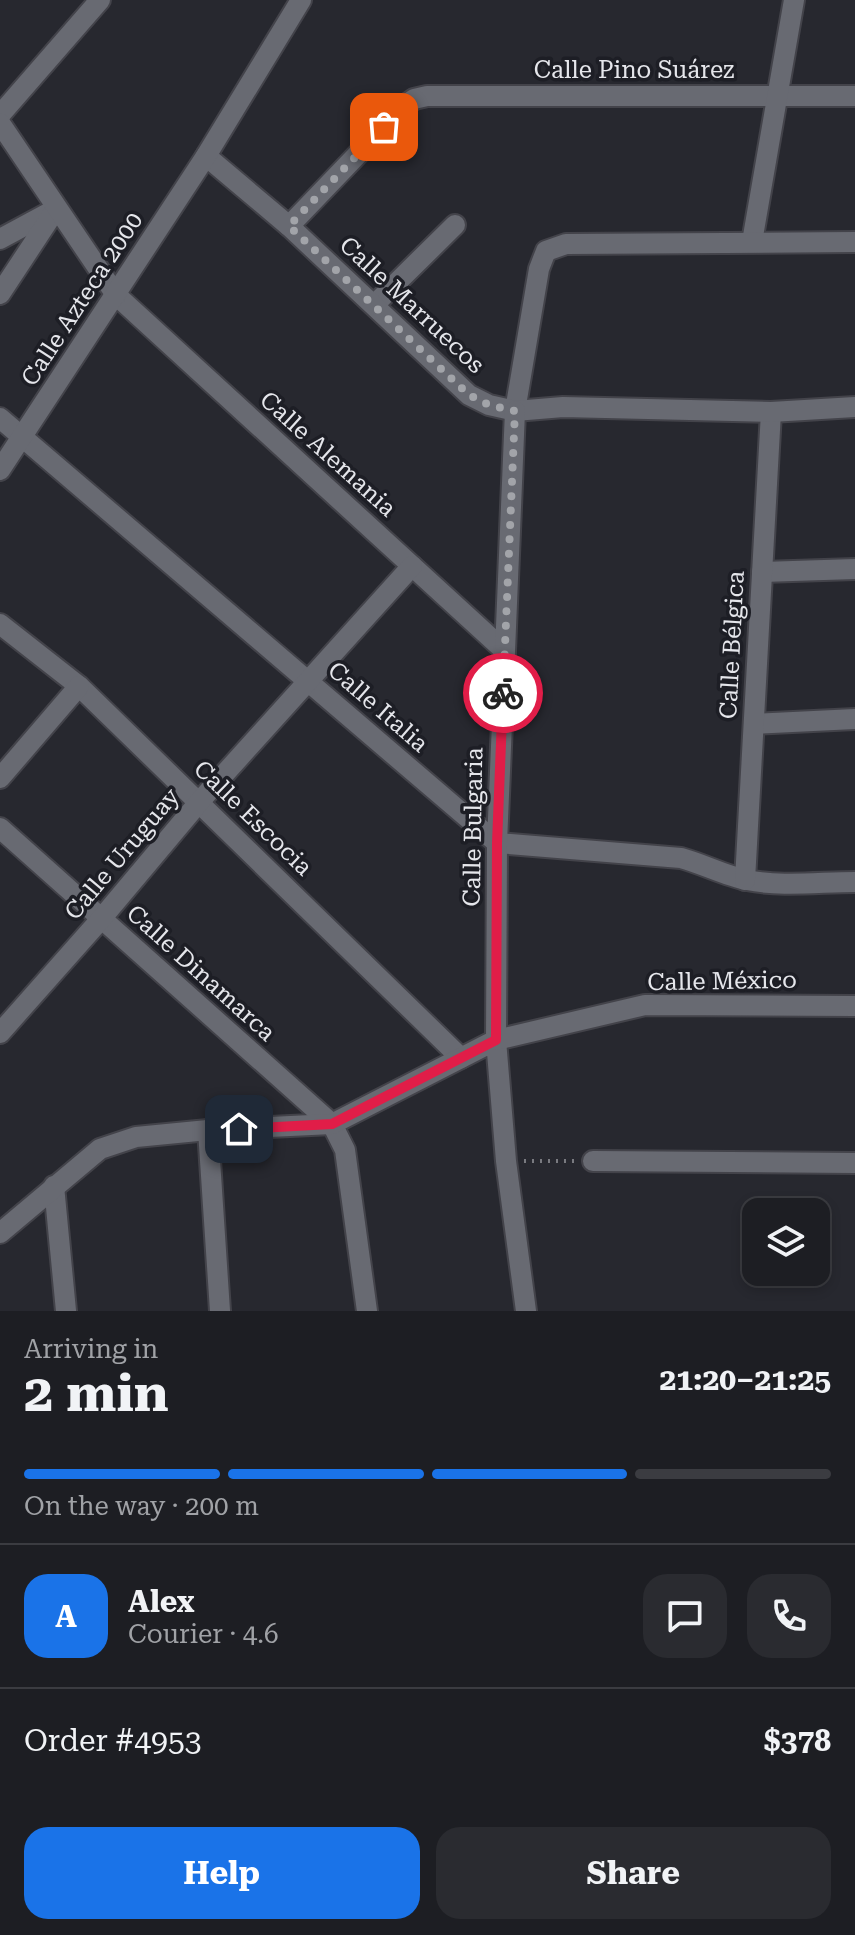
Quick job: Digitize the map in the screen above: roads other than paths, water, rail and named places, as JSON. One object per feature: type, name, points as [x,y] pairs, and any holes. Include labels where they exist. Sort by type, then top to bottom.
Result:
[{"type":"street","points":[[0,115],[100,0]]},
{"type":"street","name":"Calle Azteca 2000","points":[[0,470],[206,156],[301,0]]},
{"type":"street","points":[[794,0],[752,242],[855,242]]},
{"type":"street","name":"Calle Pino Suárez","points":[[289,226],[403,107],[414,99],[427,96],[855,96]]},
{"type":"street","name":"Calle Alemania","points":[[0,123],[116,295],[505,651]]},
{"type":"street","name":"Calle Marruecos","points":[[206,156],[289,226],[469,395],[489,405],[515,411],[563,407],[771,412],[855,407]]},
{"type":"street","points":[[0,239],[56,209]]},
{"type":"street","points":[[0,294],[56,209]]},
{"type":"street","points":[[374,305],[455,225]]},
{"type":"street","name":"Calle Bulgaria","points":[[526,1311],[506,1161],[496,1040],[497,843],[515,411],[539,269],[546,251],[566,244],[752,242]]},
{"type":"street","name":"Calle Bélgica","points":[[745,880],[771,412]]},
{"type":"street","name":"Calle Italia","points":[[0,418],[497,843]]},
{"type":"street","name":"Calle Uruguay","points":[[0,1033],[200,801],[412,566]]},
{"type":"street","points":[[762,572],[855,569]]},
{"type":"street","name":"Calle Escocia","points":[[0,624],[79,686],[461,1058]]},
{"type":"street","points":[[0,778],[79,686]]},
{"type":"street","points":[[754,724],[855,719]]},
{"type":"street","name":"Calle Dinamarca","points":[[0,828],[332,1124]]},
{"type":"street","points":[[497,843],[681,858],[745,880],[773,883],[855,882]]},
{"type":"street","name":"Calle México","points":[[332,1124],[496,1040],[645,1005],[855,1006]]},
{"type":"street","points":[[0,1233],[100,1149],[136,1137],[332,1124],[345,1150],[367,1311]]},
{"type":"street","points":[[208,1130],[220,1311]]},
{"type":"street","points":[[593,1161],[855,1163]]},
{"type":"street","points":[[54,1186],[66,1311]]}]
